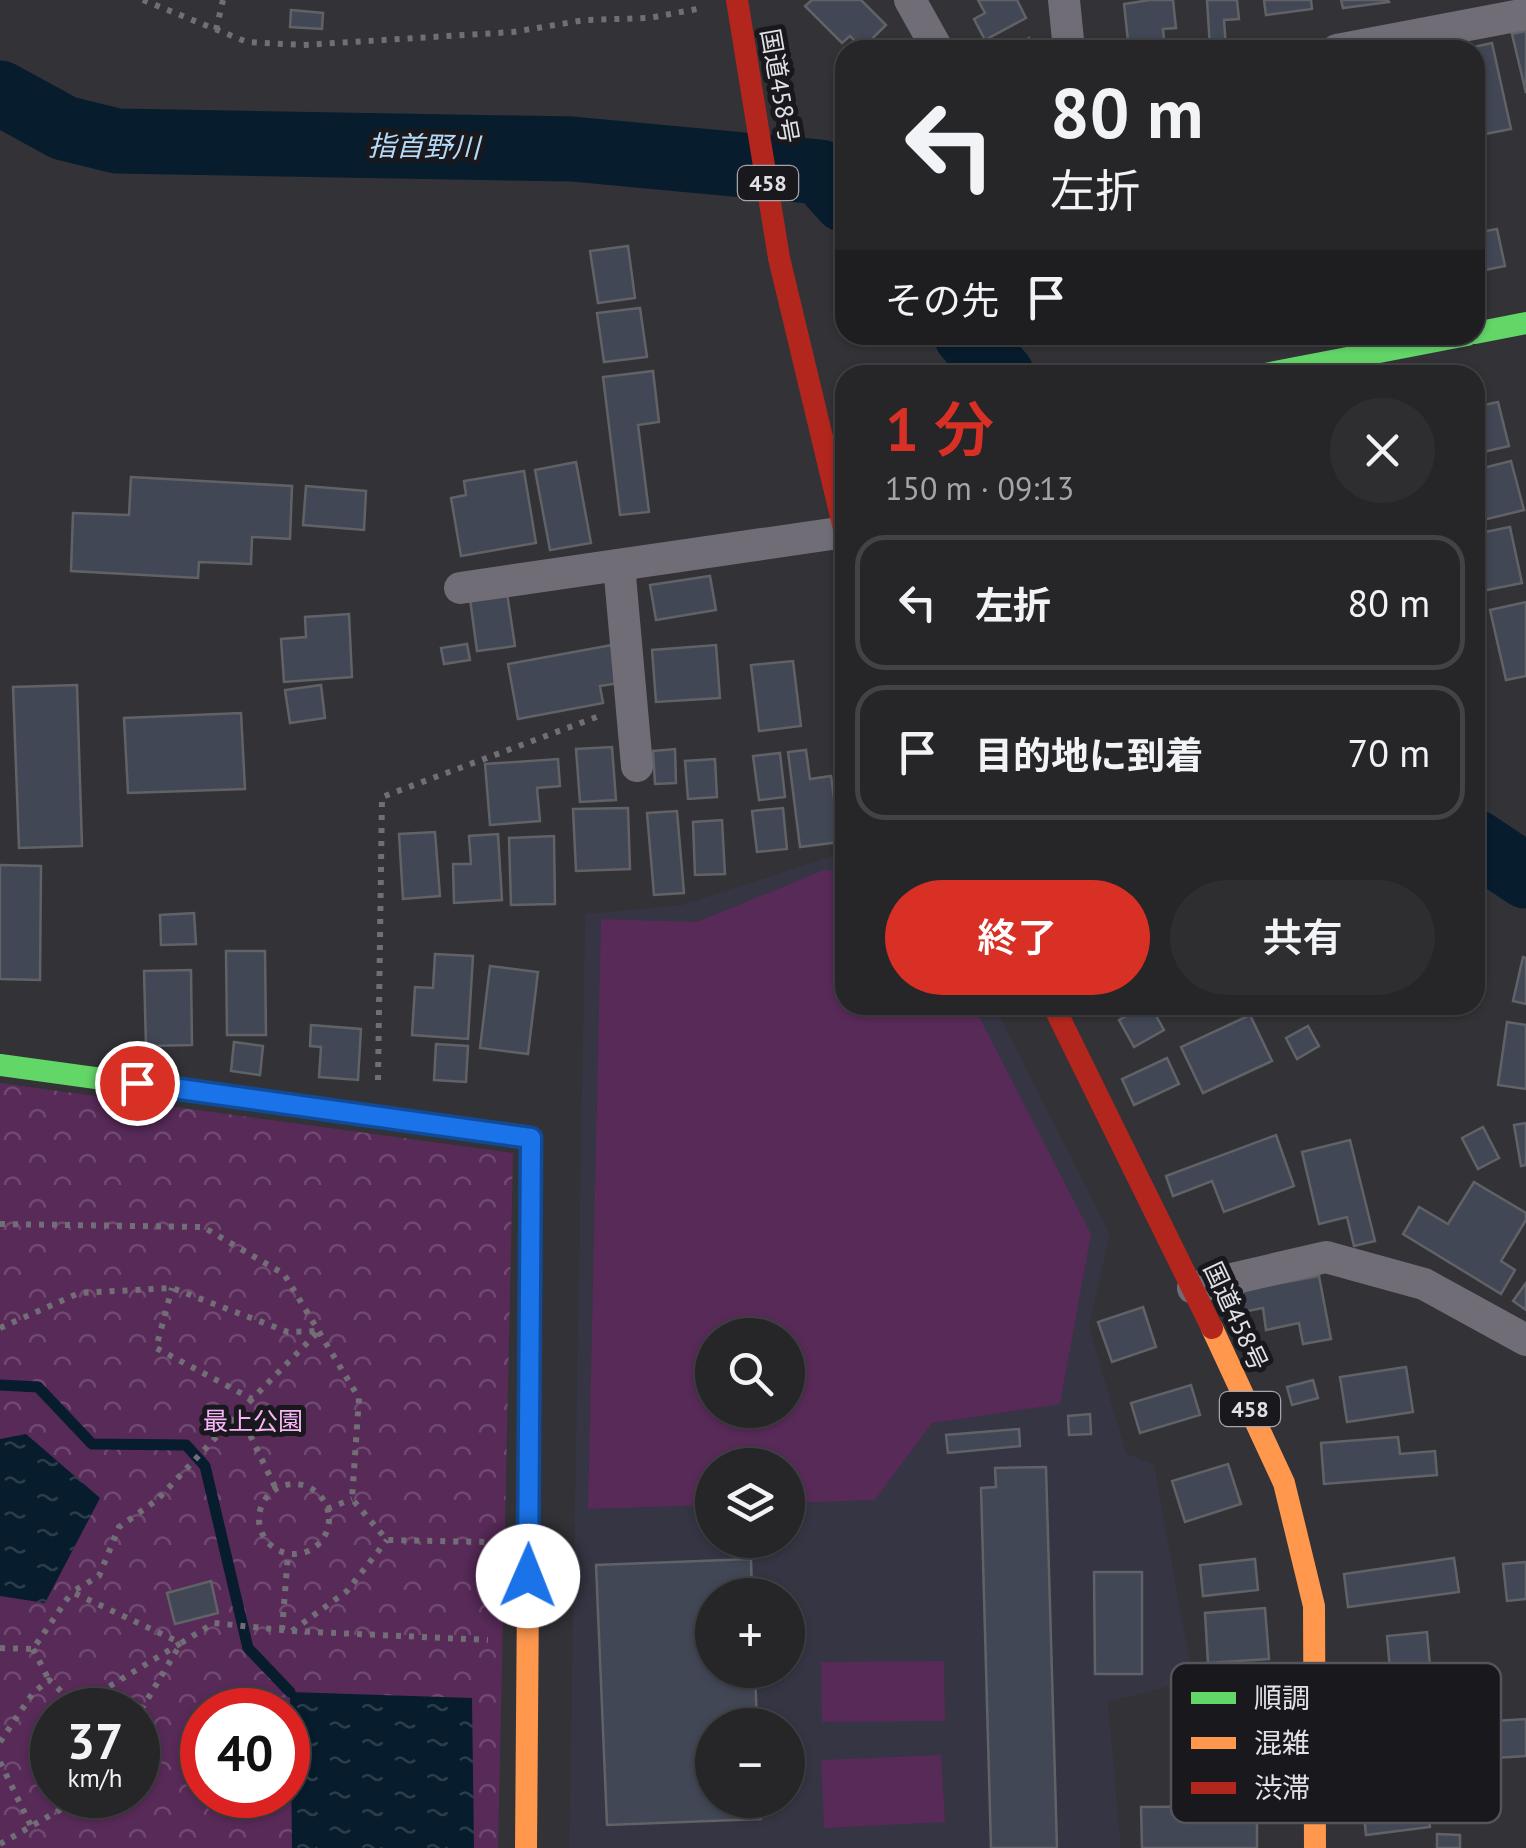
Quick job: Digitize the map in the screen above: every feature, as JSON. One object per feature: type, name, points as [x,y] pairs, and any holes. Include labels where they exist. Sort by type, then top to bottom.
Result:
[{"type":"main road","name":"国道458号","points":[[737,0],[779,258],[835,493]]},
{"type":"main road","points":[[1485,332],[1526,324]]},
{"type":"main road","points":[[1312,365],[1415,345]]},
{"type":"main road","points":[[821,439],[835,437]]},
{"type":"main road","name":"国道458号","points":[[1058,1015],[1284,1483],[1314,1606],[1314,1663]]},
{"type":"main road","points":[[0,1065],[531,1138],[526,1848]]},
{"type":"main road","name":"国道458号","points":[[1315,1823],[1315,1848]]},
{"type":"street","points":[[910,0],[932,40]]},
{"type":"street","points":[[1064,0],[1068,40]]},
{"type":"street","points":[[1390,40],[1526,14]]},
{"type":"street","points":[[460,588],[835,533]]},
{"type":"street","points":[[619,565],[637,766]]},
{"type":"street","points":[[1193,1288],[1326,1257],[1424,1284],[1526,1340]]},
{"type":"path","points":[[143,0],[247,42],[303,45],[513,32],[585,20],[649,18],[737,0]]},
{"type":"path","points":[[216,30],[223,0]]},
{"type":"path","points":[[378,1116],[382,797],[631,704]]},
{"type":"path","points":[[0,1224],[203,1226],[284,1274],[358,1398],[352,1498],[387,1540],[528,1543]]},
{"type":"path","points":[[0,1328],[79,1294],[172,1288],[288,1332],[319,1330]]},
{"type":"path","points":[[172,1288],[156,1348],[252,1399]]},
{"type":"path","points":[[33,1648],[72,1592],[99,1576],[119,1527],[157,1500],[319,1330]]},
{"type":"path","points":[[239,1412],[276,1489]]},
{"type":"path","points":[[298,1484],[309,1488],[327,1509],[328,1524],[319,1544],[310,1551],[288,1554],[276,1550],[261,1532],[261,1508],[276,1489],[298,1484]]},
{"type":"path","points":[[327,1509],[352,1498]]},
{"type":"path","points":[[292,1631],[347,1591],[387,1540]]},
{"type":"path","points":[[282,1630],[288,1554]]},
{"type":"path","points":[[72,1592],[181,1643]]},
{"type":"path","points":[[33,1648],[49,1680],[77,1706],[214,1622],[292,1631],[527,1641]]},
{"type":"path","points":[[154,1688],[181,1643]]},
{"type":"path","points":[[0,1648],[33,1648]]},
{"type":"path","points":[[0,1742],[33,1692],[49,1680]]},
{"type":"path","points":[[0,1762],[31,1826]]},
{"type":"path","points":[[0,1844],[45,1818]]},
{"type":"shaded area","points":[[835,855],[835,1015],[999,1015],[1110,1234],[1089,1326],[1126,1453],[1154,1465],[1190,1663],[1171,1663],[1171,1686],[1108,1702],[1121,1848],[569,1848],[585,914],[682,905]]},
{"type":"green space","points":[[824,870],[835,871],[835,1015],[978,1015],[1091,1234],[1060,1404],[932,1423],[875,1500],[805,1502],[805,1448],[695,1448],[695,1506],[588,1509],[601,919],[697,922]]},
{"type":"green space","name":"最上公園","points":[[0,1083],[513,1153],[498,1848],[0,1848]]},
{"type":"green space","points":[[944,1661],[945,1721],[822,1722],[821,1662]]},
{"type":"green space","points":[[941,1755],[945,1822],[824,1828],[821,1760]]},
{"type":"water","points":[[26,1434],[100,1498],[45,1603],[0,1596],[0,1439]]},
{"type":"water","points":[[310,1693],[472,1698],[474,1848],[292,1848],[292,1818],[310,1818]]},
{"type":"building","points":[[812,0],[861,0],[886,25],[871,40],[854,40],[850,36],[839,40],[805,6]]},
{"type":"building","points":[[978,0],[1017,0],[1026,18],[985,40],[974,19],[985,13]]},
{"type":"building","points":[[1173,0],[1176,28],[1163,29],[1164,40],[1128,40],[1124,4]]},
{"type":"building","points":[[1207,0],[1237,0],[1239,19],[1224,20],[1225,40],[1210,40]]},
{"type":"building","points":[[1264,0],[1311,0],[1312,9],[1266,15]]},
{"type":"building","points":[[1341,0],[1388,0],[1389,2],[1343,8]]},
{"type":"building","points":[[291,10],[323,13],[322,29],[290,27]]},
{"type":"building","points":[[1526,31],[1526,93],[1512,34]]},
{"type":"building","points":[[1492,43],[1511,129],[1485,134],[1485,45]]},
{"type":"building","points":[[1497,229],[1505,266],[1485,270],[1485,231]]},
{"type":"building","points":[[628,246],[635,298],[598,303],[590,251]]},
{"type":"building","points":[[640,308],[647,357],[604,362],[597,313]]},
{"type":"building","points":[[653,371],[659,422],[638,425],[649,512],[620,515],[603,377]]},
{"type":"building","points":[[1498,402],[1509,446],[1485,452],[1485,405]]},
{"type":"building","points":[[1511,461],[1524,510],[1485,520],[1485,468]]},
{"type":"building","points":[[576,462],[591,543],[550,550],[535,470]]},
{"type":"building","points":[[524,471],[536,543],[461,556],[451,498],[466,495],[464,481]]},
{"type":"building","points":[[131,477],[292,486],[290,539],[252,537],[251,564],[199,562],[198,578],[71,571],[73,513],[129,515]]},
{"type":"building","points":[[306,486],[366,491],[364,530],[303,525]]},
{"type":"building","points":[[1510,527],[1522,583],[1485,590],[1485,532]]},
{"type":"building","points":[[710,576],[716,610],[656,620],[650,585]]},
{"type":"building","points":[[507,593],[515,646],[477,651],[470,599]]},
{"type":"building","points":[[1526,602],[1526,676],[1506,680],[1490,610]]},
{"type":"building","points":[[349,614],[352,677],[284,682],[281,639],[306,637],[305,617]]},
{"type":"building","points":[[467,644],[470,660],[444,664],[441,648]]},
{"type":"building","points":[[612,645],[619,683],[600,686],[603,703],[518,719],[508,664]]},
{"type":"building","points":[[716,645],[720,698],[656,702],[652,650]]},
{"type":"building","points":[[793,661],[801,726],[759,731],[751,665]]},
{"type":"building","points":[[77,685],[82,846],[19,848],[13,687]]},
{"type":"building","points":[[321,685],[325,718],[290,723],[285,690]]},
{"type":"building","points":[[241,713],[245,789],[128,793],[124,718]]},
{"type":"building","points":[[612,747],[616,800],[580,802],[576,749]]},
{"type":"building","points":[[675,749],[676,783],[655,784],[653,751]]},
{"type":"building","points":[[806,750],[810,779],[831,776],[835,843],[800,847],[788,752]]},
{"type":"building","points":[[780,753],[785,797],[759,800],[753,756]]},
{"type":"building","points":[[558,759],[560,786],[537,788],[540,821],[490,825],[485,764]]},
{"type":"building","points":[[715,759],[717,797],[688,799],[685,761]]},
{"type":"building","points":[[628,808],[630,869],[576,871],[573,809]]},
{"type":"building","points":[[783,808],[787,849],[757,852],[752,811]]},
{"type":"building","points":[[677,811],[684,893],[654,895],[647,813]]},
{"type":"building","points":[[722,820],[725,874],[695,875],[693,822]]},
{"type":"building","points":[[435,832],[440,896],[403,899],[399,834]]},
{"type":"building","points":[[498,834],[502,900],[454,903],[453,864],[471,864],[469,836]]},
{"type":"building","points":[[554,836],[555,904],[511,905],[509,838]]},
{"type":"building","points":[[0,865],[41,866],[40,980],[0,979]]},
{"type":"building","points":[[194,913],[196,944],[161,945],[160,915]]},
{"type":"building","points":[[226,951],[265,951],[266,1035],[227,1035]]},
{"type":"building","points":[[435,954],[473,956],[468,1039],[412,1035],[415,987],[433,988]]},
{"type":"building","points":[[1523,957],[1526,958],[1526,1004],[1513,1001]]},
{"type":"building","points":[[490,966],[538,972],[528,1054],[480,1048]]},
{"type":"building","points":[[191,970],[192,1045],[146,1046],[144,971]]},
{"type":"building","points":[[1128,1015],[1156,1015],[1164,1030],[1134,1047],[1119,1020]]},
{"type":"building","points":[[1250,1015],[1272,1061],[1203,1093],[1181,1047]]},
{"type":"building","points":[[1507,1022],[1526,1025],[1526,1089],[1498,1085]]},
{"type":"building","points":[[311,1025],[361,1029],[358,1080],[319,1077],[321,1047],[310,1046]]},
{"type":"building","points":[[1308,1026],[1319,1046],[1297,1059],[1286,1038]]},
{"type":"building","points":[[234,1042],[263,1046],[260,1075],[231,1071]]},
{"type":"building","points":[[436,1044],[468,1046],[466,1082],[434,1080]]},
{"type":"building","points":[[1167,1058],[1179,1084],[1134,1105],[1122,1079]]},
{"type":"building","points":[[1526,1123],[1526,1165],[1521,1166],[1514,1125]]},
{"type":"building","points":[[1483,1127],[1499,1158],[1478,1169],[1462,1138]]},
{"type":"building","points":[[1276,1135],[1294,1186],[1224,1212],[1212,1181],[1173,1196],[1166,1176]]},
{"type":"building","points":[[1350,1140],[1375,1241],[1354,1246],[1347,1217],[1319,1224],[1302,1152]]},
{"type":"building","points":[[1474,1182],[1526,1213],[1526,1220],[1501,1261],[1515,1270],[1501,1294],[1403,1234],[1419,1207],[1448,1224]]},
{"type":"building","points":[[1319,1276],[1331,1339],[1303,1344],[1299,1323],[1266,1330],[1263,1308],[1231,1314],[1227,1293]]},
{"type":"building","points":[[1526,1283],[1526,1310],[1513,1301]]},
{"type":"building","points":[[1143,1307],[1156,1347],[1112,1362],[1098,1322]]},
{"type":"building","points":[[1406,1367],[1413,1412],[1347,1422],[1340,1377]]},
{"type":"building","points":[[1313,1380],[1318,1398],[1292,1405],[1287,1387]]},
{"type":"building","points":[[1191,1385],[1200,1415],[1140,1433],[1131,1403]]},
{"type":"building","points":[[1090,1414],[1091,1434],[1069,1435],[1068,1416]]},
{"type":"building","points":[[1019,1429],[1020,1446],[948,1453],[946,1435]]},
{"type":"building","points":[[1398,1437],[1400,1454],[1435,1451],[1437,1475],[1324,1484],[1321,1443]]},
{"type":"building","points":[[1228,1464],[1241,1504],[1185,1522],[1172,1481]]},
{"type":"building","points":[[1046,1467],[1057,1848],[991,1848],[981,1488],[996,1487],[995,1468]]},
{"type":"building","points":[[1454,1558],[1459,1592],[1348,1607],[1344,1574]]},
{"type":"building","points":[[751,1559],[752,1578],[695,1578],[695,1688],[756,1688],[756,1708],[695,1708],[695,1818],[761,1819],[607,1825],[596,1565]]},
{"type":"building","points":[[1255,1559],[1258,1590],[1203,1596],[1200,1565]]},
{"type":"building","points":[[1526,1562],[1526,1599],[1507,1601],[1503,1564]]},
{"type":"building","points":[[1094,1572],[1142,1572],[1142,1674],[1095,1674]]},
{"type":"building","points":[[211,1581],[218,1613],[175,1624],[167,1593]]},
{"type":"building","points":[[1265,1608],[1269,1659],[1208,1663],[1205,1613]]},
{"type":"building","points":[[1427,1632],[1430,1663],[1389,1663],[1387,1636]]},
{"type":"building","points":[[1526,1719],[1526,1756],[1501,1758],[1501,1721]]},
{"type":"building","points":[[1141,1807],[1171,1807],[1171,1823],[1257,1823],[1257,1848],[1142,1848]]},
{"type":"building","points":[[1365,1823],[1429,1823],[1430,1827],[1366,1835]]},
{"type":"building","points":[[1437,1834],[1460,1835],[1460,1848],[1437,1848]]},
{"type":"waterway","name":"指首野川","points":[[0,93],[64,128],[117,141],[572,149],[820,172],[835,189]]},
{"type":"waterway","name":"指首野川","points":[[975,345],[993,365]]},
{"type":"waterway","name":"指首野川","points":[[1485,849],[1526,876]]},
{"type":"waterway","points":[[0,1385],[38,1387],[92,1444],[186,1445],[205,1466],[248,1648],[286,1688]]},
{"type":"traffic: fast","points":[[1485,331],[1526,323]]},
{"type":"traffic: fast","points":[[1312,365],[1415,345]]},
{"type":"traffic: fast","points":[[0,1065],[531,1138],[530,1340]]},
{"type":"traffic: slow","points":[[1212,1328],[1284,1483],[1314,1606],[1314,1663]]},
{"type":"traffic: slow","points":[[526,1848],[530,1340]]},
{"type":"traffic: slow","points":[[1315,1823],[1315,1848]]},
{"type":"traffic: jam","points":[[737,0],[779,258],[835,491]]},
{"type":"traffic: jam","points":[[1058,1015],[1212,1328]]},
{"type":"route","points":[[137,1083],[531,1138],[528,1576]]}]
